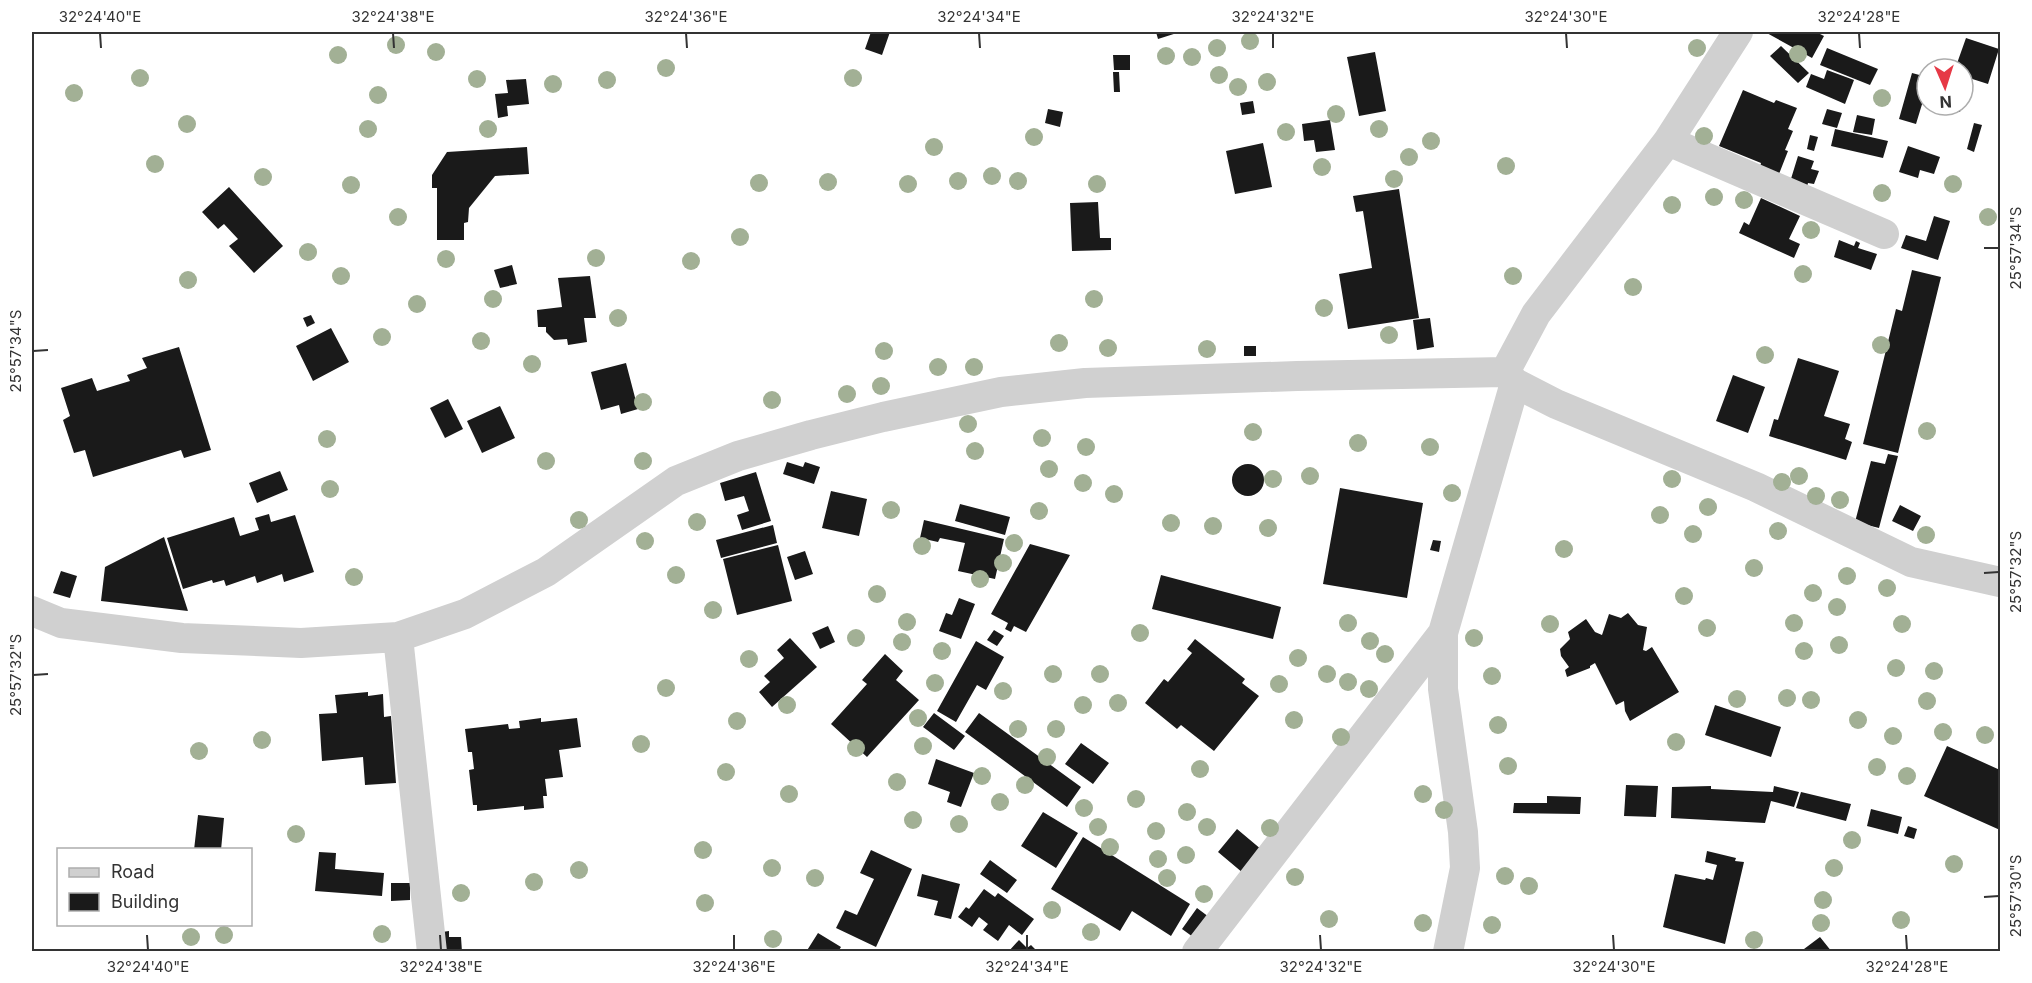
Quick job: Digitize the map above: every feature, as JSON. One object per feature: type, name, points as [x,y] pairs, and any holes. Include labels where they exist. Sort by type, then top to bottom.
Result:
[{"type":"street","points":[[1448,951],[1465,868],[1463,832],[1443,689],[1443,633],[1510,377],[1536,314],[1668,141],[1738,32]]},
{"type":"street","points":[[1668,141],[1884,234]]},
{"type":"street","points":[[32,611],[61,623],[182,638],[301,643],[398,637],[465,614],[546,572],[676,481],[738,456],[883,417],[1001,392],[1085,383],[1297,376],[1510,377],[1556,404],[1756,487],[1911,562],[2001,582]]},
{"type":"street","points":[[1197,951],[1443,633]]},
{"type":"street","points":[[398,637],[432,951]]},
{"type":"building","points":[[871,32],[890,32],[882,55],[865,49]]},
{"type":"building","points":[[1156,32],[1180,32],[1158,39]]},
{"type":"building","points":[[1765,32],[1816,32],[1824,36],[1812,58]]},
{"type":"building","points":[[1966,38],[1999,49],[1988,84],[1975,80],[1975,57],[1959,57]]},
{"type":"building","points":[[1781,46],[1809,73],[1798,83],[1770,56]]},
{"type":"building","points":[[1827,48],[1878,69],[1870,85],[1820,65]]},
{"type":"building","points":[[1375,52],[1386,111],[1359,116],[1347,57]]},
{"type":"building","points":[[1113,55],[1130,55],[1130,70],[1114,70]]},
{"type":"building","points":[[1827,70],[1854,80],[1845,104],[1806,87],[1811,74],[1824,79]]},
{"type":"building","points":[[1113,72],[1119,72],[1120,92],[1114,92]]},
{"type":"building","points":[[1912,73],[1915,74],[1915,117],[1918,117],[1916,124],[1899,119]]},
{"type":"building","points":[[526,79],[529,104],[507,106],[508,116],[498,118],[495,94],[508,93],[506,80]]},
{"type":"building","points":[[1743,90],[1774,103],[1776,100],[1797,108],[1788,129],[1793,131],[1779,174],[1760,167],[1761,163],[1719,146]]},
{"type":"building","points":[[1253,101],[1255,113],[1242,115],[1240,103]]},
{"type":"building","points":[[1048,109],[1063,112],[1060,127],[1045,123]]},
{"type":"building","points":[[1827,109],[1842,113],[1837,128],[1822,124]]},
{"type":"building","points":[[1857,115],[1875,119],[1872,135],[1853,132]]},
{"type":"building","points":[[1330,120],[1335,150],[1316,152],[1314,140],[1304,141],[1302,124]]},
{"type":"building","points":[[1974,123],[1982,125],[1974,152],[1967,149]]},
{"type":"building","points":[[1835,129],[1888,141],[1883,158],[1831,146]]},
{"type":"building","points":[[1810,135],[1818,137],[1814,151],[1807,149]]},
{"type":"building","points":[[1263,143],[1272,187],[1235,194],[1226,151]]},
{"type":"building","points":[[1908,146],[1940,157],[1934,174],[1920,170],[1918,178],[1899,172]]},
{"type":"building","points":[[527,147],[529,174],[495,176],[469,208],[468,222],[464,223],[464,240],[437,240],[437,188],[432,188],[432,175],[447,152]]},
{"type":"building","points":[[1798,156],[1814,161],[1811,169],[1819,171],[1814,184],[1808,183],[1807,187],[1790,182]]},
{"type":"building","points":[[229,187],[283,246],[254,273],[229,246],[238,239],[224,224],[218,229],[202,212]]},
{"type":"building","points":[[1399,189],[1419,318],[1348,329],[1339,274],[1372,268],[1363,211],[1356,212],[1353,196]]},
{"type":"building","points":[[1761,198],[1800,216],[1789,239],[1800,244],[1794,258],[1739,233],[1744,222],[1749,225]]},
{"type":"building","points":[[1098,202],[1100,238],[1111,238],[1111,250],[1072,251],[1070,203]]},
{"type":"building","points":[[1934,216],[1950,221],[1938,260],[1901,248],[1906,235],[1926,241]]},
{"type":"building","points":[[1839,240],[1854,246],[1856,241],[1860,243],[1858,248],[1877,254],[1871,270],[1834,257]]},
{"type":"building","points":[[512,265],[517,284],[500,288],[494,270]]},
{"type":"building","points":[[1912,270],[1941,277],[1898,453],[1863,444],[1896,309],[1902,311]]},
{"type":"building","points":[[590,276],[596,318],[584,318],[587,342],[568,345],[567,339],[554,340],[546,332],[546,327],[538,327],[537,310],[562,307],[558,278]]},
{"type":"building","points":[[311,315],[315,323],[307,327],[303,318]]},
{"type":"building","points":[[1430,318],[1434,347],[1417,350],[1413,320]]},
{"type":"building","points":[[331,328],[349,362],[313,381],[296,346]]},
{"type":"building","points":[[1244,346],[1256,346],[1256,356],[1244,356]]},
{"type":"building","points":[[179,347],[211,450],[184,458],[181,450],[93,477],[85,450],[74,453],[63,420],[70,416],[61,388],[92,378],[97,391],[130,381],[127,375],[147,368],[142,358]]},
{"type":"building","points":[[1798,358],[1839,371],[1824,416],[1850,424],[1845,439],[1852,442],[1846,460],[1769,436],[1774,419],[1778,420]]},
{"type":"building","points":[[626,363],[638,409],[621,414],[619,405],[601,410],[591,372]]},
{"type":"building","points":[[1733,375],[1765,387],[1748,433],[1716,421]]},
{"type":"building","points":[[448,399],[463,429],[445,438],[430,408]]},
{"type":"building","points":[[500,406],[515,438],[482,453],[467,421]]},
{"type":"building","points":[[1888,454],[1898,456],[1879,528],[1855,522],[1871,461],[1885,464]]},
{"type":"building","points":[[787,462],[803,467],[805,462],[820,467],[814,484],[783,474]]},
{"type":"building","points":[[1248,464],[1260,468],[1264,480],[1260,492],[1248,496],[1236,492],[1232,480],[1236,468]]},
{"type":"building","points":[[280,471],[288,490],[257,503],[249,483]]},
{"type":"building","points":[[756,472],[771,521],[742,530],[737,515],[749,511],[744,496],[725,501],[720,483]]},
{"type":"building","points":[[1340,488],[1423,503],[1407,598],[1323,584]]},
{"type":"building","points":[[831,491],[867,499],[859,536],[822,528]]},
{"type":"building","points":[[960,504],[1010,517],[1005,535],[955,521]]},
{"type":"building","points":[[1900,505],[1921,516],[1913,531],[1892,521]]},
{"type":"building","points":[[269,514],[271,522],[295,515],[314,572],[284,582],[282,574],[257,583],[255,576],[226,586],[224,580],[213,583],[212,580],[183,589],[167,538],[234,517],[240,536],[259,530],[255,518]]},
{"type":"building","points":[[924,520],[1004,539],[995,579],[958,571],[965,543],[940,538],[938,542],[920,538]]},
{"type":"building","points":[[773,525],[777,543],[721,558],[716,540]]},
{"type":"building","points":[[164,537],[188,611],[101,601],[105,567]]},
{"type":"building","points":[[1433,540],[1441,541],[1439,552],[1430,550]]},
{"type":"building","points":[[1030,544],[1070,555],[1026,632],[1014,626],[1011,632],[1005,629],[1008,623],[991,614]]},
{"type":"building","points":[[778,545],[792,601],[737,615],[723,559]]},
{"type":"building","points":[[805,551],[813,574],[795,580],[787,557]]},
{"type":"building","points":[[61,571],[77,576],[70,598],[53,593]]},
{"type":"building","points":[[1161,575],[1281,607],[1273,639],[1152,609]]},
{"type":"building","points":[[959,598],[975,604],[961,639],[939,631],[946,613],[952,615]]},
{"type":"building","points":[[1628,613],[1638,625],[1647,627],[1643,650],[1646,651],[1652,647],[1679,692],[1630,721],[1625,711],[1624,701],[1616,705],[1595,663],[1590,668],[1567,677],[1565,670],[1569,667],[1561,656],[1560,649],[1570,639],[1568,632],[1586,619],[1595,632],[1602,635],[1609,614],[1621,618]]},
{"type":"building","points":[[828,626],[835,642],[820,649],[812,633]]},
{"type":"building","points":[[994,630],[1004,636],[997,646],[987,640]]},
{"type":"building","points":[[790,638],[817,667],[772,707],[759,692],[770,682],[764,676],[784,658],[777,650]]},
{"type":"building","points":[[1195,639],[1245,679],[1242,683],[1259,696],[1214,751],[1181,725],[1177,729],[1145,703],[1164,679],[1168,682],[1192,653],[1187,649]]},
{"type":"building","points":[[976,641],[1004,657],[986,690],[977,685],[956,722],[937,711]]},
{"type":"building","points":[[885,654],[903,671],[896,680],[919,700],[867,757],[831,724],[867,684],[862,680]]},
{"type":"building","points":[[368,692],[368,696],[383,694],[384,717],[391,716],[396,783],[365,785],[363,757],[322,761],[319,714],[337,713],[335,695]]},
{"type":"building","points":[[1715,705],[1781,727],[1771,757],[1705,735]]},
{"type":"building","points":[[934,713],[965,736],[954,750],[923,727]]},
{"type":"building","points":[[979,713],[1081,787],[1067,807],[965,732]]},
{"type":"building","points":[[541,718],[541,722],[577,718],[581,747],[559,750],[563,777],[545,779],[547,796],[543,796],[544,808],[524,810],[524,806],[477,811],[477,805],[473,805],[469,770],[474,769],[472,752],[468,752],[465,729],[508,724],[509,729],[520,728],[519,721]]},
{"type":"building","points":[[1081,743],[1109,763],[1093,784],[1065,764]]},
{"type":"building","points":[[1947,746],[2000,770],[2000,830],[1924,796]]},
{"type":"building","points":[[936,759],[974,773],[961,807],[947,802],[950,792],[928,784]]},
{"type":"building","points":[[1626,785],[1658,786],[1656,817],[1624,816]]},
{"type":"building","points":[[1711,786],[1711,789],[1773,792],[1774,786],[1799,792],[1794,807],[1771,801],[1765,823],[1671,818],[1672,787]]},
{"type":"building","points":[[1801,792],[1851,804],[1846,821],[1796,808]]},
{"type":"building","points":[[1547,796],[1581,797],[1580,814],[1513,813],[1514,803],[1547,803]]},
{"type":"building","points":[[1871,809],[1902,817],[1898,834],[1867,826]]},
{"type":"building","points":[[1043,812],[1078,833],[1056,868],[1021,846]]},
{"type":"building","points":[[198,815],[224,818],[221,848],[194,848]]},
{"type":"building","points":[[1908,826],[1917,829],[1914,839],[1904,836]]},
{"type":"building","points":[[1237,829],[1262,850],[1243,873],[1218,852]]},
{"type":"building","points":[[1083,837],[1190,904],[1171,936],[1132,911],[1120,931],[1051,889]]},
{"type":"building","points":[[871,850],[912,869],[876,947],[836,928],[845,910],[857,915],[874,879],[860,873]]},
{"type":"building","points":[[1707,851],[1744,862],[1725,944],[1663,927],[1675,874],[1713,880],[1717,865],[1705,862]]},
{"type":"building","points":[[319,852],[336,853],[335,869],[384,873],[382,896],[315,891]]},
{"type":"building","points":[[990,860],[1017,880],[1007,893],[980,874]]},
{"type":"building","points":[[922,874],[960,884],[951,919],[934,915],[938,901],[917,896]]},
{"type":"building","points":[[391,883],[410,883],[410,900],[391,901]]},
{"type":"building","points":[[984,889],[995,897],[998,893],[1034,919],[1022,935],[1009,925],[998,941],[983,930],[988,924],[979,917],[972,927],[958,917],[966,907],[969,909]]},
{"type":"building","points":[[1197,908],[1209,917],[1193,937],[1182,929]]},
{"type":"building","points":[[449,931],[449,937],[461,937],[462,952],[444,952],[442,932]]},
{"type":"building","points":[[818,933],[841,947],[838,952],[806,952]]},
{"type":"building","points":[[1820,937],[1832,952],[1800,952]]},
{"type":"building","points":[[1019,940],[1027,948],[1031,945],[1038,952],[1008,952]]}]
